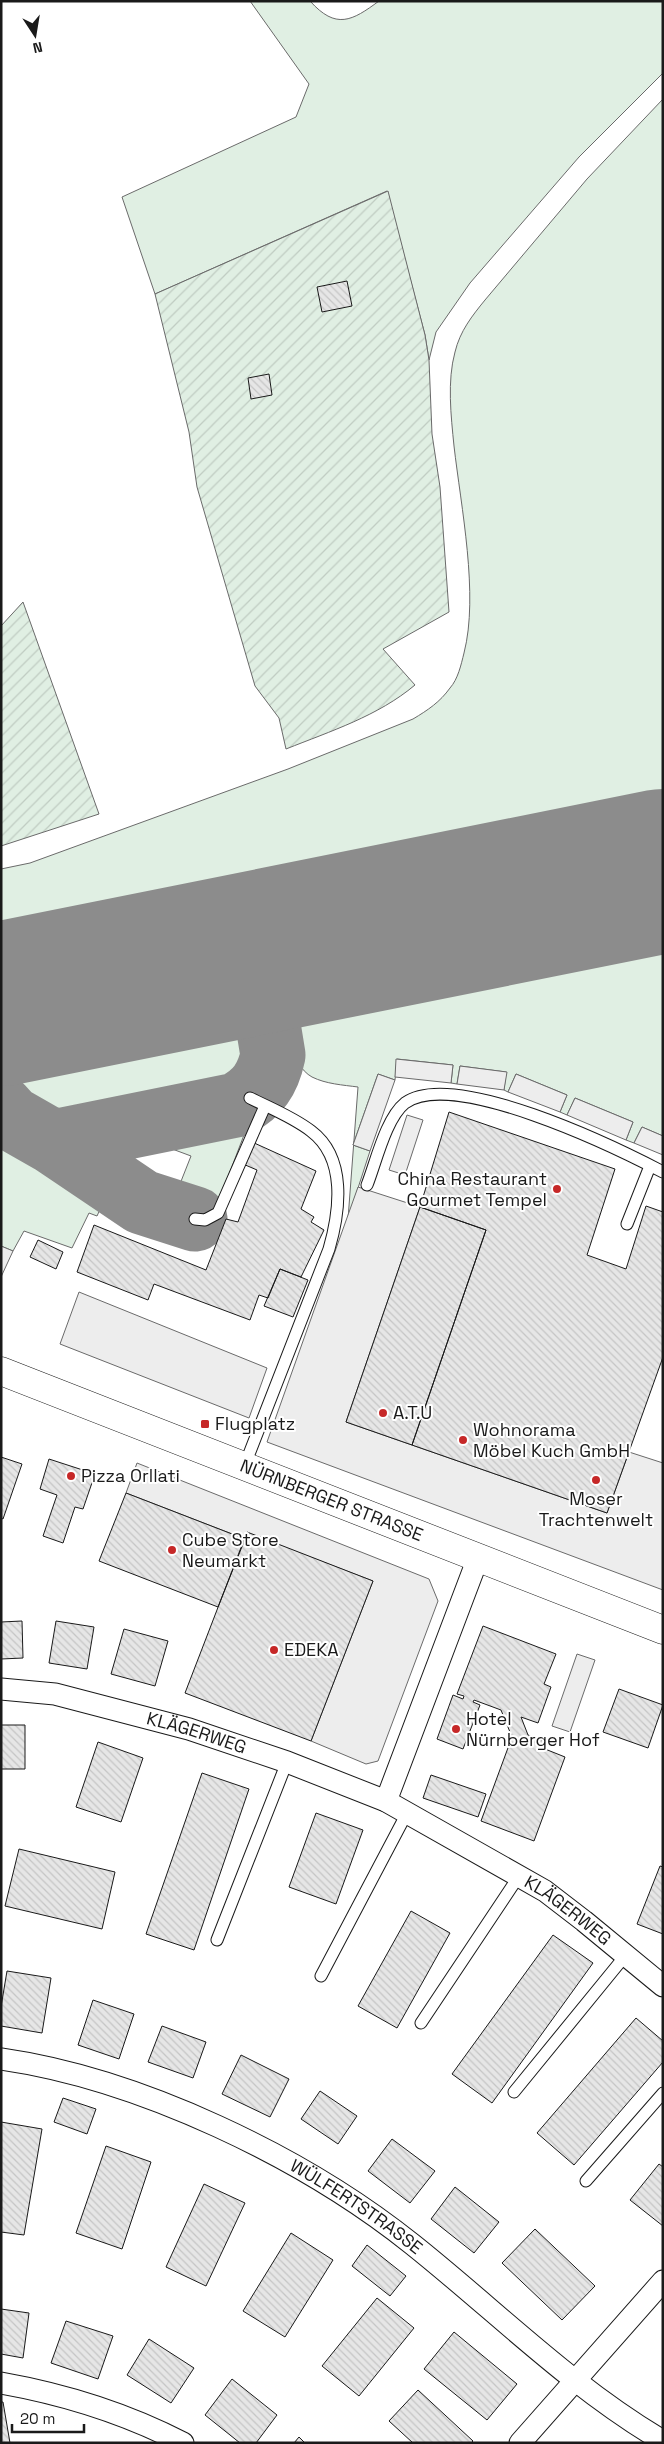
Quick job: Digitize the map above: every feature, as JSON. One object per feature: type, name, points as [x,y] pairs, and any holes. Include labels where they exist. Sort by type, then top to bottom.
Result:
[{"type":"main road","name":"NÜRNBERGER STRASSE","points":[[1,1371],[663,1630]]},
{"type":"street","points":[[386,1801],[478,1558]]},
{"type":"street","name":"KLÄGERWEG","points":[[1,1688],[55,1694],[190,1729],[287,1762],[386,1801],[545,1891],[663,1986]]},
{"type":"street","name":"WÜLFERTSTRASSE","points":[[1,2059],[67,2073],[181,2110],[242,2138],[296,2168],[353,2202],[412,2244],[576,2380],[636,2425],[663,2441]]},
{"type":"street","points":[[521,2442],[663,2282]]},
{"type":"street","points":[[1,2383],[42,2390],[97,2408],[184,2443]]},
{"type":"lane","points":[[368,1185],[395,1115],[406,1103],[425,1094],[438,1093],[490,1101],[544,1119],[663,1172]]},
{"type":"lane","points":[[244,1467],[329,1249],[337,1214],[337,1178],[331,1158],[323,1142],[311,1131],[250,1098]]},
{"type":"lane","points":[[195,1219],[205,1220],[218,1213],[265,1106]]},
{"type":"lane","points":[[627,1224],[650,1166]]},
{"type":"lane","points":[[217,1940],[287,1762]]},
{"type":"lane","points":[[321,1976],[407,1813]]},
{"type":"lane","points":[[421,2023],[519,1876]]},
{"type":"lane","points":[[514,2092],[625,1956]]},
{"type":"lane","points":[[586,2182],[663,2093]]},
{"type":"green space","points":[[250,1],[310,1],[328,16],[344,19],[360,14],[379,1],[663,1],[663,73],[579,157],[470,283],[436,332],[429,360],[425,335],[387,191],[155,294],[122,197],[296,117],[309,84]]},
{"type":"green space","points":[[663,99],[663,850],[1,982],[1,869],[30,863],[288,769],[413,719],[438,702],[453,684],[459,672],[464,653],[470,605],[467,551],[451,411],[451,375],[457,344],[467,324],[485,300],[587,179]]},
{"type":"green space","points":[[388,191],[425,335],[429,360],[432,434],[440,487],[449,612],[383,649],[415,685],[386,706],[370,714],[286,749],[279,718],[255,686],[197,487],[189,432],[155,294]]},
{"type":"green space","points":[[23,602],[99,814],[1,846],[1,626]]},
{"type":"green space","points":[[663,891],[663,1136],[642,1127],[634,1143],[626,1140],[633,1122],[575,1098],[567,1115],[560,1112],[567,1095],[516,1074],[508,1092],[504,1090],[506,1072],[460,1066],[457,1084],[451,1083],[453,1065],[397,1059],[395,1080],[378,1074],[354,1143],[358,1087],[329,1083],[312,1077],[304,1071],[290,1049],[280,1022],[277,996],[281,981],[287,973],[311,961]]},
{"type":"green space","points":[[228,980],[241,985],[249,991],[258,1014],[260,1030],[259,1054],[254,1069],[244,1083],[230,1093],[194,1105],[138,1118],[61,1130],[47,1129],[27,1119],[15,1108],[1,1090],[1,1026],[11,1021],[35,1014]]},
{"type":"green space","points":[[252,1114],[215,1211],[174,1199],[191,1156],[140,1137],[123,1178],[77,1148]]},
{"type":"green space","points":[[1,1120],[109,1190],[97,1216],[89,1213],[72,1248],[24,1231],[13,1251],[1,1246]]},
{"type":"green space","points":[[354,1145],[370,1151],[348,1219]]},
{"type":"shaded area","points":[[396,1059],[453,1065],[451,1083],[395,1077]]},
{"type":"shaded area","points":[[460,1066],[507,1072],[504,1090],[457,1084]]},
{"type":"shaded area","points":[[378,1074],[395,1080],[370,1151],[353,1145]]},
{"type":"shaded area","points":[[516,1074],[567,1095],[560,1112],[508,1092]]},
{"type":"shaded area","points":[[575,1098],[633,1122],[626,1140],[567,1115]]},
{"type":"shaded area","points":[[407,1115],[423,1120],[405,1175],[389,1170]]},
{"type":"shaded area","points":[[642,1127],[663,1136],[663,1155],[634,1143]]},
{"type":"shaded area","points":[[358,1187],[420,1207],[346,1422],[607,1513],[629,1452],[663,1463],[663,1590],[267,1442]]},
{"type":"shaded area","points":[[1,1246],[13,1251],[1,1277]]},
{"type":"shaded area","points":[[79,1292],[267,1368],[249,1418],[60,1344]]},
{"type":"shaded area","points":[[137,1463],[429,1579],[438,1601],[378,1761],[366,1764],[311,1741],[373,1581],[247,1533],[245,1539],[126,1493]]},
{"type":"shaded area","points":[[577,1654],[595,1660],[570,1732],[552,1726]]},
{"type":"building","points":[[347,281],[352,306],[322,312],[317,287]]},
{"type":"building","points":[[269,374],[272,395],[251,399],[248,378]]},
{"type":"building","points":[[449,1112],[615,1169],[587,1255],[626,1269],[646,1206],[663,1212],[663,1357],[607,1513],[412,1445],[486,1230],[420,1207]]},
{"type":"building","points":[[252,1142],[316,1171],[301,1209],[314,1217],[311,1222],[324,1230],[301,1277],[280,1269],[268,1298],[259,1295],[250,1320],[154,1284],[148,1300],[77,1272],[94,1225],[206,1270],[226,1219],[238,1222],[257,1170],[243,1164]]},
{"type":"building","points":[[420,1207],[486,1230],[412,1445],[346,1422]]},
{"type":"building","points":[[38,1240],[63,1252],[56,1269],[30,1257]]},
{"type":"building","points":[[280,1269],[308,1280],[293,1317],[264,1306]]},
{"type":"building","points":[[1,1457],[22,1464],[3,1519],[1,1518]]},
{"type":"building","points":[[49,1459],[95,1474],[83,1509],[75,1507],[63,1543],[43,1536],[57,1495],[40,1489]]},
{"type":"building","name":"Cube Store Neumarkt","points":[[126,1493],[245,1539],[218,1607],[99,1561]]},
{"type":"building","name":"EDEKA","points":[[247,1532],[373,1581],[311,1741],[185,1693]]},
{"type":"building","points":[[22,1621],[23,1658],[1,1659],[1,1622]]},
{"type":"building","points":[[56,1621],[94,1627],[87,1669],[49,1663]]},
{"type":"building","name":"Hotel Nürnberger Hof","points":[[483,1626],[556,1654],[544,1684],[551,1687],[538,1723],[521,1717],[528,1735],[547,1742],[545,1749],[565,1757],[534,1841],[481,1821],[512,1737],[501,1710],[474,1700],[473,1702],[480,1705],[463,1749],[437,1739],[453,1695],[463,1699],[464,1696],[457,1694]]},
{"type":"building","points":[[124,1629],[168,1641],[155,1686],[111,1674]]},
{"type":"building","points":[[619,1689],[663,1705],[648,1748],[603,1732]]},
{"type":"building","points":[[1,1725],[25,1725],[25,1769],[1,1769]]},
{"type":"building","points":[[98,1742],[143,1758],[121,1822],[76,1807]]},
{"type":"building","points":[[202,1773],[249,1789],[194,1950],[146,1934]]},
{"type":"building","points":[[431,1775],[486,1794],[478,1817],[423,1798]]},
{"type":"building","points":[[316,1813],[363,1830],[336,1904],[289,1887]]},
{"type":"building","points":[[19,1849],[115,1872],[102,1929],[5,1906]]},
{"type":"building","points":[[660,1866],[663,1867],[663,1934],[637,1924]]},
{"type":"building","points":[[411,1911],[450,1933],[397,2028],[358,2006]]},
{"type":"building","points":[[553,1935],[593,1963],[492,2103],[452,2074]]},
{"type":"building","points":[[7,1971],[51,1978],[42,2033],[1,2026],[1,2007]]},
{"type":"building","points":[[93,2000],[134,2014],[119,2059],[78,2045]]},
{"type":"building","points":[[636,2018],[663,2041],[663,2062],[574,2165],[537,2133]]},
{"type":"building","points":[[162,2026],[206,2042],[193,2078],[148,2062]]},
{"type":"building","points":[[241,2055],[289,2079],[270,2117],[222,2094]]},
{"type":"building","points":[[320,2091],[357,2116],[338,2144],[301,2119]]},
{"type":"building","points":[[63,2098],[96,2109],[87,2134],[54,2122]]},
{"type":"building","points":[[1,2122],[42,2129],[24,2235],[1,2232]]},
{"type":"building","points":[[392,2139],[435,2171],[410,2203],[368,2171]]},
{"type":"building","points":[[106,2146],[151,2162],[122,2249],[76,2233]]},
{"type":"building","points":[[659,2164],[663,2167],[663,2226],[630,2200]]},
{"type":"building","points":[[204,2184],[245,2203],[206,2286],[166,2267]]},
{"type":"building","points":[[455,2187],[499,2222],[474,2253],[431,2219]]},
{"type":"building","points":[[535,2229],[595,2286],[562,2320],[502,2263]]},
{"type":"building","points":[[291,2233],[333,2260],[285,2337],[243,2311]]},
{"type":"building","points":[[367,2245],[406,2276],[390,2296],[352,2266]]},
{"type":"building","points":[[377,2298],[414,2328],[359,2396],[322,2366]]},
{"type":"building","points":[[1,2309],[29,2313],[23,2358],[1,2354]]},
{"type":"building","points":[[66,2321],[113,2336],[98,2379],[51,2363]]},
{"type":"building","points":[[454,2332],[517,2384],[487,2420],[424,2369]]},
{"type":"building","points":[[149,2339],[194,2368],[171,2403],[127,2375]]},
{"type":"building","points":[[232,2379],[277,2415],[256,2443],[240,2443],[205,2415]]},
{"type":"building","points":[[418,2390],[473,2441],[471,2443],[413,2443],[389,2421]]},
{"type":"building","points":[[1,2402],[3,2402],[10,2443],[1,2443]]},
{"type":"building","points":[[299,2437],[305,2443],[294,2443]]},
{"type":"taxiway","points":[[1,1107],[11,1118],[53,1142],[236,1105],[244,1101],[261,1085],[273,1055],[256,951]]},
{"type":"taxiway","points":[[53,1142],[142,1202],[195,1219]]},
{"type":"runway","points":[[1,1004],[663,871]]},
{"type":"place","name":"China Restaurant Gourmet Tempel","points":[[557,1189]]},
{"type":"place","name":"A.T.U","points":[[383,1413]]},
{"type":"place","name":"Flugplatz","points":[[205,1424]]},
{"type":"place","name":"Wohnorama Möbel Kuch GmbH","points":[[463,1440]]},
{"type":"place","name":"Pizza Orllati","points":[[71,1476]]},
{"type":"place","name":"Moser Trachtenwelt","points":[[596,1480]]},
{"type":"place","name":"Cube Store Neumarkt","points":[[172,1550]]},
{"type":"place","name":"EDEKA","points":[[274,1650]]},
{"type":"place","name":"Hotel Nürnberger Hof","points":[[456,1729]]}]
